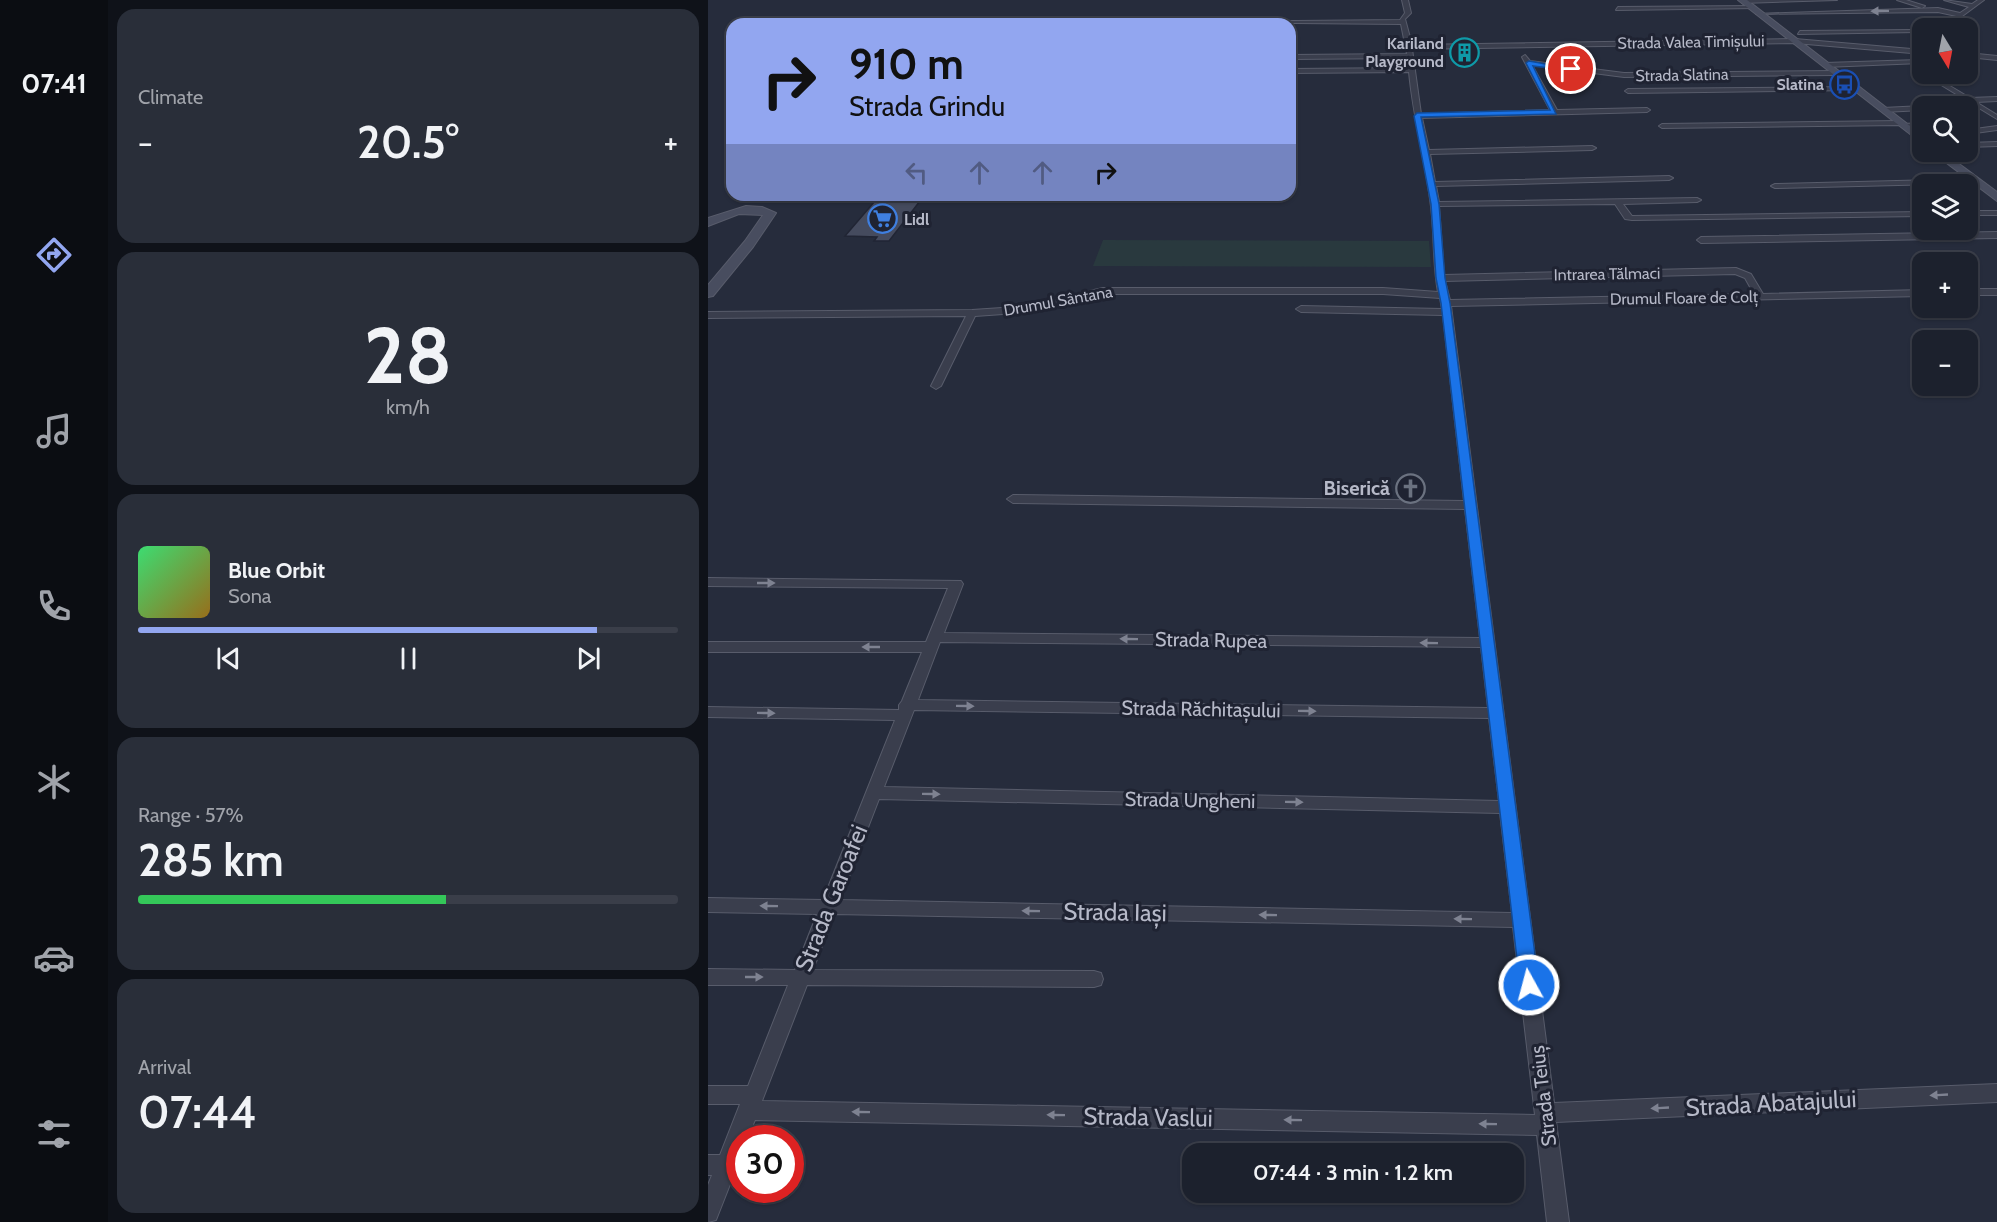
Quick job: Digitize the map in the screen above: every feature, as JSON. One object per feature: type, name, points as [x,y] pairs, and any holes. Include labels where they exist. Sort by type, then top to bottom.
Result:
[{"type":"main road","points":[[1743,1],[1883,110],[1912,129]]},
{"type":"main road","points":[[1950,162],[1966,174]]},
{"type":"main road","points":[[1978,183],[1996,196]]},
{"type":"main road","points":[[708,222],[735,210],[770,213],[749,244],[708,293]]},
{"type":"street","name":"Strada Teiuș","points":[[1405,0],[1408,13],[1402,19],[1407,26],[1417,116],[1435,204],[1440,278],[1488,643],[1558,1222]]},
{"type":"street","points":[[1743,1],[1834,0]]},
{"type":"street","points":[[1900,0],[1961,15],[1981,0]]},
{"type":"street","points":[[1947,0],[1973,6]]},
{"type":"street","points":[[1618,9],[1758,13]]},
{"type":"street","points":[[1637,15],[1938,10]]},
{"type":"street","points":[[1296,22],[1404,22]]},
{"type":"street","points":[[1785,33],[1914,32],[1905,26]]},
{"type":"street","name":"Strada Valea Timișului","points":[[1408,47],[1795,41],[1912,51]]},
{"type":"street","points":[[1605,44],[1612,51],[1679,51]]},
{"type":"street","points":[[1518,45],[1554,112]]},
{"type":"street","points":[[1296,57],[1409,56]]},
{"type":"street","points":[[1978,56],[1997,58]]},
{"type":"street","points":[[1825,64],[1912,62]]},
{"type":"street","name":"Strada Slatina","points":[[1529,63],[1624,75],[1835,73]]},
{"type":"street","points":[[1296,71],[1412,70]]},
{"type":"street","points":[[1942,84],[1958,96]]},
{"type":"street","points":[[1417,116],[1647,110],[1630,91],[1856,89]]},
{"type":"street","points":[[1978,102],[1997,99]]},
{"type":"street","points":[[1979,107],[1997,106]]},
{"type":"street","points":[[1979,107],[1996,117]]},
{"type":"street","points":[[1883,110],[1912,109]]},
{"type":"street","points":[[1775,123],[1912,124]]},
{"type":"street","points":[[1662,126],[1901,123]]},
{"type":"street","points":[[1978,131],[1997,128]]},
{"type":"street","points":[[1978,145],[1997,144]]},
{"type":"street","points":[[1425,152],[1592,148]]},
{"type":"street","points":[[1432,184],[1669,178]]},
{"type":"street","points":[[1775,186],[1912,183]]},
{"type":"street","points":[[1435,204],[1697,200]]},
{"type":"street","points":[[1617,201],[1629,218],[1912,214]]},
{"type":"street","points":[[1978,213],[1997,213]]},
{"type":"street","points":[[1701,240],[1997,235]]},
{"type":"street","name":"Intrarea Tălmaci","points":[[1440,278],[1736,272],[1748,276],[1761,297]]},
{"type":"street","name":"Drumul Sântana","points":[[708,315],[972,313],[1017,310],[1103,291],[1383,291],[1445,303]]},
{"type":"street","points":[[1978,292],[1997,292]]},
{"type":"street","name":"Drumul Floare de Colț","points":[[1445,303],[1912,293]]},
{"type":"street","points":[[1301,309],[1445,303]]},
{"type":"street","points":[[936,386],[972,313]]},
{"type":"street","points":[[1013,499],[1470,505]]},
{"type":"street","name":"Strada Garoafei","points":[[708,582],[956,584],[752,1102],[718,1165],[708,1212]]},
{"type":"street","name":"Strada Rupea","points":[[708,647],[932,642],[1488,643]]},
{"type":"street","name":"Strada Răchitașului","points":[[708,712],[905,710],[1496,713]]},
{"type":"street","name":"Strada Ungheni","points":[[873,793],[1508,807]]},
{"type":"street","name":"Strada Iași","points":[[708,905],[1522,920]]},
{"type":"street","points":[[708,977],[1094,980]]},
{"type":"street","name":"Strada Abatajului","points":[[1546,1119],[1997,1093]]},
{"type":"street","name":"Strada Vaslui","points":[[708,1095],[752,1102],[1546,1119]]},
{"type":"shaded area","points":[[1103,240],[1429,241],[1431,267],[1093,266]]},
{"type":"building","name":"Lidl","points":[[875,201],[920,201],[889,241],[874,241],[877,237],[845,236]]},
{"type":"place","name":"Kariland Playground","points":[[1465,52]]},
{"type":"place","name":"Slatina","points":[[1845,84]]},
{"type":"place","name":"Lidl","points":[[883,219]]},
{"type":"place","name":"Biserică","points":[[1411,488]]},
{"type":"route","points":[[1529,985],[1446,303],[1440,278],[1435,204],[1417,116],[1554,112],[1529,63],[1571,69]]}]
